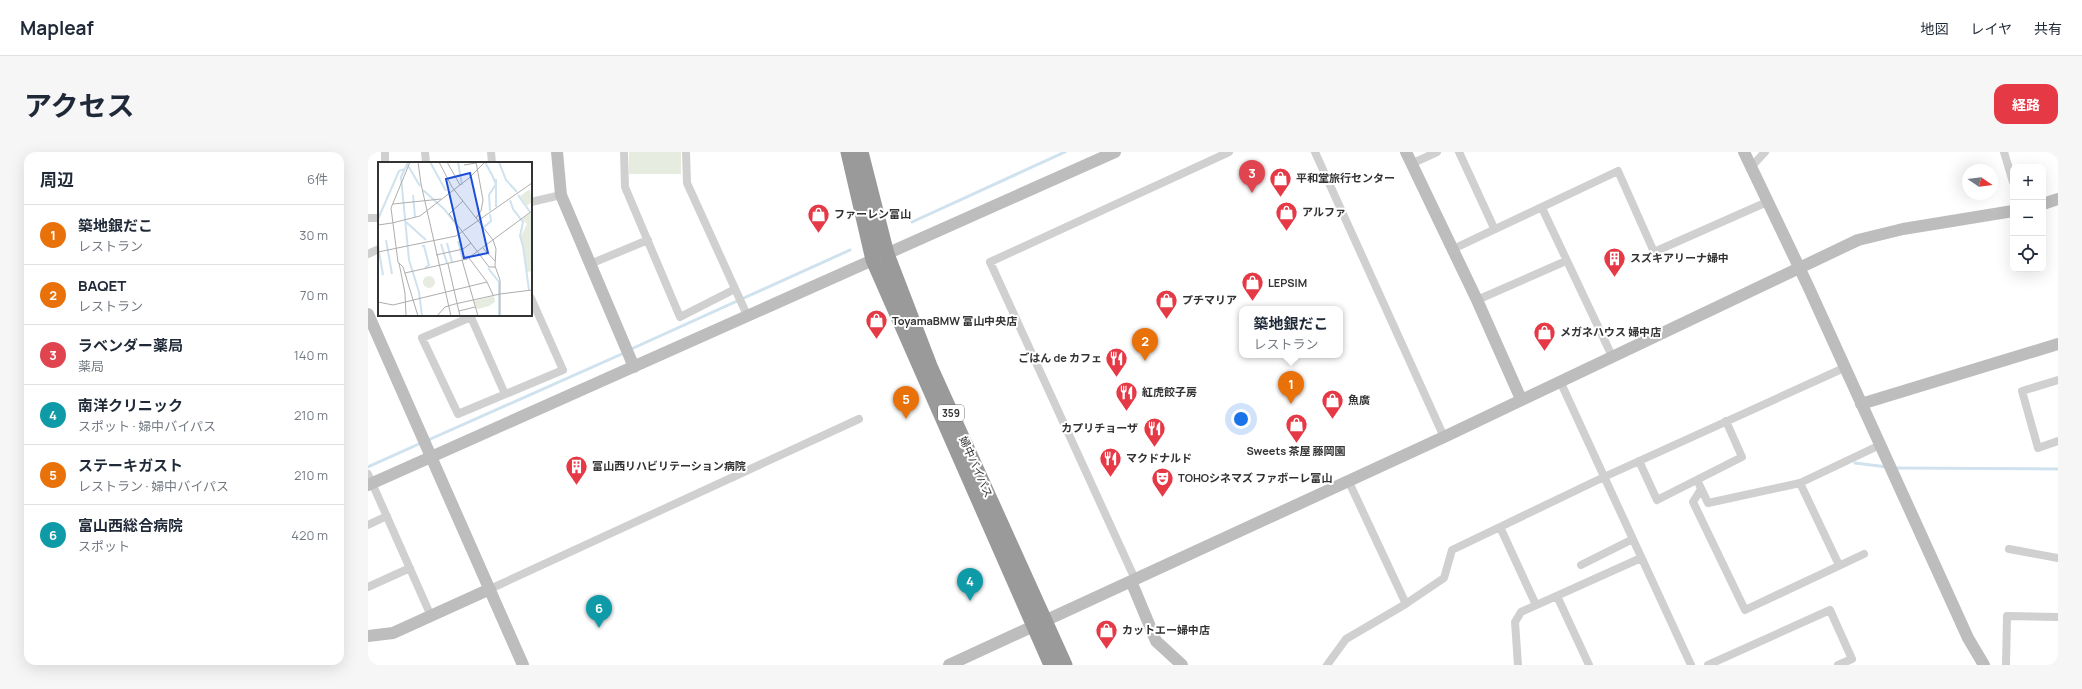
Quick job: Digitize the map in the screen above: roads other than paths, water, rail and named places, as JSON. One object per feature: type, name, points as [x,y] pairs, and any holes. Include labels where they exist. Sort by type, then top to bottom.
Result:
[{"type":"highway","name":"婦中バイパス","points":[[848,152],[873,260],[1039,623],[1065,665]]},
{"type":"highway","name":"婦中バイパス","points":[[861,152],[887,254],[930,366],[1039,623],[1051,665]]},
{"type":"street","points":[[491,152],[492,162]]},
{"type":"street","points":[[557,152],[561,195],[634,367]]},
{"type":"street","points":[[624,152],[624,188],[648,240],[680,317],[735,289]]},
{"type":"street","points":[[686,152],[687,183],[747,315]]},
{"type":"street","points":[[431,616],[387,516],[369,481],[432,456],[634,367],[747,315],[1115,152]]},
{"type":"street","points":[[1182,665],[1156,641],[1133,580],[990,262],[1229,152]]},
{"type":"street","points":[[1315,152],[1444,437]]},
{"type":"street","points":[[1406,152],[1451,250],[1477,300],[1521,399]]},
{"type":"street","points":[[1411,164],[1437,152]]},
{"type":"street","points":[[1460,152],[1494,228]]},
{"type":"street","points":[[1744,152],[1799,268],[1968,638],[1984,665]]},
{"type":"street","points":[[1750,167],[1765,152]]},
{"type":"street","points":[[2004,152],[2010,172]]},
{"type":"street","points":[[1451,250],[1494,228],[1542,208],[1618,171],[1654,252],[1767,202]]},
{"type":"street","points":[[532,202],[561,195]]},
{"type":"street","points":[[2046,203],[2058,200]]},
{"type":"street","points":[[1542,208],[1612,356]]},
{"type":"street","points":[[948,665],[1444,437],[1521,399],[1858,240],[1872,236],[2010,212]]},
{"type":"street","points":[[590,264],[648,240]]},
{"type":"street","points":[[368,254],[378,249]]},
{"type":"street","points":[[1477,300],[1566,261]]},
{"type":"street","points":[[505,394],[471,316],[422,338],[458,414],[563,370],[532,300]]},
{"type":"street","points":[[368,314],[524,665]]},
{"type":"street","points":[[1861,404],[2058,344]]},
{"type":"street","points":[[1327,665],[1346,639],[1406,604],[1444,578],[1452,550],[1604,477],[1844,368]]},
{"type":"street","points":[[2058,380],[2022,391],[2038,448],[2058,441]]},
{"type":"street","points":[[1560,381],[1690,665]]},
{"type":"street","points":[[368,636],[393,633],[859,419]]},
{"type":"street","points":[[1639,461],[1657,500],[1742,457],[1726,421]]},
{"type":"street","points":[[1696,480],[1708,503],[1800,483],[1880,445]]},
{"type":"street","points":[[1348,480],[1406,604]]},
{"type":"street","points":[[1800,483],[1839,565]]},
{"type":"street","points":[[1701,489],[1694,502],[1745,610],[1864,554]]},
{"type":"street","points":[[368,524],[387,516]]},
{"type":"street","points":[[1500,527],[1536,605]]},
{"type":"street","points":[[1581,565],[1633,540]]},
{"type":"street","points":[[2009,548],[2058,558]]},
{"type":"street","points":[[1518,665],[1515,622],[1521,612],[1641,558]]},
{"type":"street","points":[[368,587],[410,568]]},
{"type":"street","points":[[1557,596],[1589,665]]},
{"type":"street","points":[[1708,665],[1830,610],[1852,659],[1838,665]]},
{"type":"street","points":[[2006,665],[2007,616],[2058,617]]},
{"type":"waterway","points":[[912,222],[1065,152]]},
{"type":"waterway","points":[[629,350],[850,250]]},
{"type":"waterway","points":[[426,441],[624,353]]},
{"type":"waterway","points":[[368,467],[421,443]]},
{"type":"waterway","points":[[1855,463],[1887,467]]},
{"type":"waterway","points":[[1895,468],[2058,469]]},
{"type":"place","name":"ラベンダー薬局","points":[[1252,193]]},
{"type":"place","name":"平和堂旅行センター","points":[[1280,198]]},
{"type":"place","name":"アルファ","points":[[1287,232]]},
{"type":"place","name":"ファーレン富山","points":[[818,234]]},
{"type":"place","name":"スズキアリーナ婦中","points":[[1615,278]]},
{"type":"place","name":"LEPSIM","points":[[1252,302]]},
{"type":"place","name":"プチマリア","points":[[1166,320]]},
{"type":"place","name":"ToyamaBMW 富山中央店","points":[[876,340]]},
{"type":"place","name":"メガネハウス 婦中店","points":[[1545,352]]},
{"type":"place","name":"BAQET","points":[[1145,361]]},
{"type":"place","name":"ごはん de カフェ","points":[[1117,378]]},
{"type":"place","name":"築地銀だこ","points":[[1291,404]]},
{"type":"place","name":"紅虎餃子房","points":[[1126,412]]},
{"type":"place","name":"ステーキガスト","points":[[906,419]]},
{"type":"place","name":"魚廣","points":[[1333,420]]},
{"type":"place","name":"Sweets 茶屋 藤岡園","points":[[1296,444]]},
{"type":"place","name":"カプリチョーザ","points":[[1154,448]]},
{"type":"place","name":"マクドナルド","points":[[1111,478]]},
{"type":"place","name":"富山西リハビリテーション病院","points":[[577,486]]},
{"type":"place","name":"TOHOシネマズ ファボーレ富山","points":[[1163,498]]},
{"type":"place","name":"南洋クリニック","points":[[970,601]]},
{"type":"place","name":"富山西総合病院","points":[[599,628]]},
{"type":"place","name":"カットエー婦中店","points":[[1106,650]]}]
